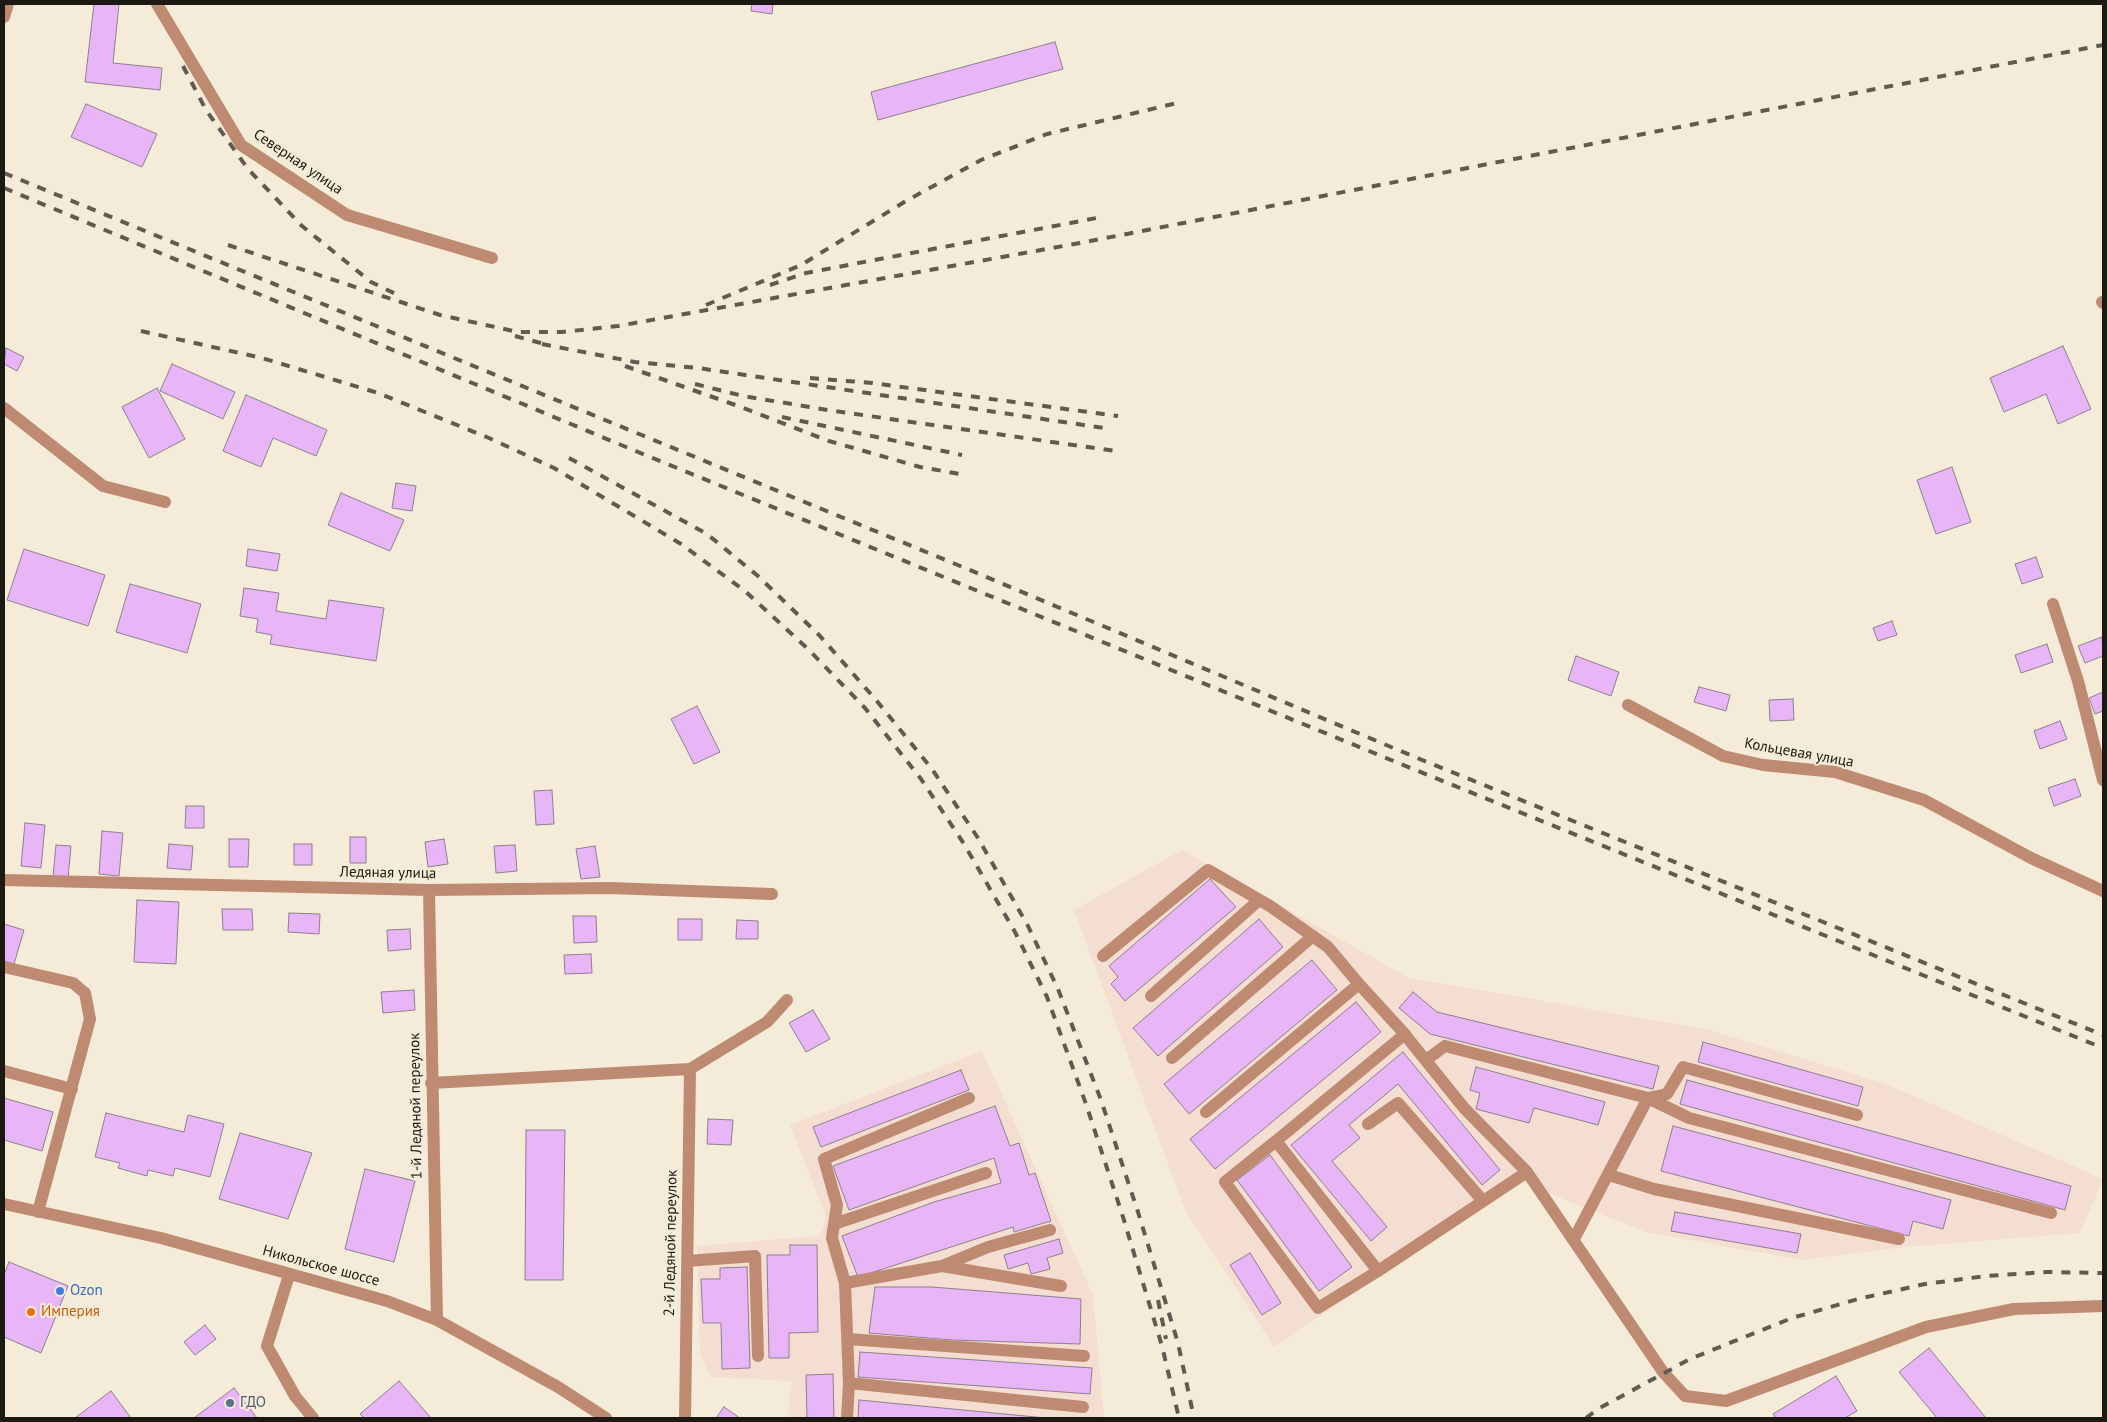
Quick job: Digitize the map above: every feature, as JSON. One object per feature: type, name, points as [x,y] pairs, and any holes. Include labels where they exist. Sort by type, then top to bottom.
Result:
[{"type":"street","points":[[4,17],[8,4]]},
{"type":"street","name":"Северная улица","points":[[157,4],[241,144],[347,215],[492,258]]},
{"type":"street","points":[[4,408],[103,486],[165,502]]},
{"type":"street","points":[[2053,604],[2078,681],[2103,780]]},
{"type":"street","name":"Кольцевая улица","points":[[1628,705],[1723,756],[1763,764],[1835,772],[1924,800],[2031,858],[2103,891]]},
{"type":"street","points":[[1103,956],[1208,870],[1258,901],[1270,906],[1328,947],[1405,1034],[1464,1108],[1527,1172],[1663,1372],[1685,1396],[1726,1401],[1926,1327],[2014,1309],[2103,1306]]},
{"type":"street","name":"Ледяная улица","points":[[4,880],[429,890],[610,888],[772,894]]},
{"type":"street","name":"1-й Ледяной переулок","points":[[429,890],[431,1083],[437,1320]]},
{"type":"street","points":[[1151,996],[1258,901]]},
{"type":"street","points":[[1172,1058],[1313,936]]},
{"type":"street","points":[[4,967],[73,983],[85,993],[90,1018],[38,1212]]},
{"type":"street","points":[[1206,1112],[1359,984]]},
{"type":"street","points":[[431,1083],[690,1068],[767,1022],[787,1000]]},
{"type":"street","points":[[1405,1034],[1225,1182],[1318,1308],[1527,1172]]},
{"type":"street","points":[[1426,1060],[1446,1046],[1648,1098],[1689,1118],[2051,1213]]},
{"type":"street","points":[[1648,1098],[1667,1094],[1683,1067],[1857,1115]]},
{"type":"street","name":"2-й Ледяной переулок","points":[[685,1418],[690,1068]]},
{"type":"street","points":[[4,1071],[72,1089]]},
{"type":"street","points":[[847,1418],[849,1382],[845,1283],[832,1238],[837,1204],[824,1159],[969,1098]]},
{"type":"street","points":[[1574,1239],[1648,1098]]},
{"type":"street","points":[[1368,1124],[1398,1103],[1483,1201]]},
{"type":"street","points":[[1276,1141],[1378,1270]]},
{"type":"street","points":[[834,1224],[986,1173]]},
{"type":"street","points":[[1608,1175],[1654,1189],[1899,1239]]},
{"type":"street","name":"Никольское шоссе","points":[[4,1204],[161,1238],[386,1301],[437,1320],[558,1387],[606,1418]]},
{"type":"street","points":[[845,1283],[942,1266],[988,1247],[1050,1230]]},
{"type":"street","points":[[687,1261],[756,1256],[758,1356]]},
{"type":"street","points":[[942,1266],[1061,1286]]},
{"type":"street","points":[[289,1275],[268,1346],[295,1396],[313,1418]]},
{"type":"street","points":[[848,1339],[1084,1356]]},
{"type":"street","points":[[849,1382],[1084,1408]]},
{"type":"shaded area","points":[[1182,850],[1409,978],[1706,1029],[1886,1084],[2103,1179],[2080,1233],[1905,1247],[1801,1260],[1646,1232],[1521,1182],[1274,1347],[1185,1210],[1074,910]]},
{"type":"shaded area","points":[[982,1051],[1093,1295],[1104,1418],[788,1418],[791,1381],[711,1377],[700,1355],[697,1246],[820,1236],[826,1217],[790,1125]]},
{"type":"building","points":[[94,4],[119,4],[113,63],[162,68],[160,90],[85,82]]},
{"type":"building","points":[[752,4],[773,4],[772,14],[751,11]]},
{"type":"building","points":[[1055,42],[1063,69],[878,120],[871,92]]},
{"type":"building","points":[[86,104],[157,134],[142,167],[71,137]]},
{"type":"building","points":[[2063,346],[2091,409],[2058,424],[2046,394],[2004,412],[1990,378]]},
{"type":"building","points":[[6,348],[24,357],[17,371],[4,364]]},
{"type":"building","points":[[172,364],[235,392],[223,419],[160,391]]},
{"type":"building","points":[[157,388],[185,439],[149,458],[122,407]]},
{"type":"building","points":[[246,395],[327,430],[316,456],[273,438],[261,467],[223,451]]},
{"type":"building","points":[[1952,467],[1971,522],[1936,534],[1917,480]]},
{"type":"building","points":[[396,483],[416,486],[412,511],[392,508]]},
{"type":"building","points":[[341,493],[404,520],[390,551],[328,525]]},
{"type":"building","points":[[24,549],[105,575],[88,626],[7,600]]},
{"type":"building","points":[[248,549],[280,554],[277,571],[246,566]]},
{"type":"building","points":[[2036,557],[2043,577],[2022,584],[2015,564]]},
{"type":"building","points":[[130,584],[201,604],[187,653],[116,632]]},
{"type":"building","points":[[244,588],[279,593],[276,611],[326,619],[329,600],[384,608],[376,661],[270,644],[272,635],[256,632],[258,619],[240,616]]},
{"type":"building","points":[[1892,621],[1897,635],[1878,641],[1873,628]]},
{"type":"building","points":[[2102,637],[2103,656],[2085,663],[2078,646]]},
{"type":"building","points":[[2047,644],[2053,662],[2021,673],[2015,655]]},
{"type":"building","points":[[1576,656],[1619,672],[1611,696],[1568,680]]},
{"type":"building","points":[[1699,687],[1730,695],[1726,711],[1694,702]]},
{"type":"building","points":[[2103,692],[2103,711],[2095,714],[2089,698]]},
{"type":"building","points":[[1793,699],[1794,720],[1770,721],[1769,700]]},
{"type":"building","points":[[697,706],[720,752],[694,764],[671,719]]},
{"type":"building","points":[[2060,721],[2067,739],[2040,749],[2034,731]]},
{"type":"building","points":[[2075,779],[2081,796],[2054,806],[2048,788]]},
{"type":"building","points":[[552,790],[554,824],[536,825],[534,791]]},
{"type":"building","points":[[186,806],[204,806],[204,828],[185,828]]},
{"type":"building","points":[[25,823],[45,825],[41,868],[21,866]]},
{"type":"building","points":[[102,831],[123,833],[119,876],[99,874]]},
{"type":"building","points":[[350,837],[366,837],[366,863],[350,863]]},
{"type":"building","points":[[229,839],[249,839],[248,867],[229,867]]},
{"type":"building","points":[[444,839],[448,864],[428,867],[425,842]]},
{"type":"building","points":[[169,844],[193,846],[191,870],[167,868]]},
{"type":"building","points":[[294,844],[312,844],[312,865],[294,865]]},
{"type":"building","points":[[56,845],[71,846],[68,878],[53,877]]},
{"type":"building","points":[[515,845],[517,871],[496,873],[494,846]]},
{"type":"building","points":[[595,846],[600,877],[581,879],[576,849]]},
{"type":"building","points":[[1210,879],[1236,907],[1125,1001],[1111,984],[1118,977],[1109,966]]},
{"type":"building","points":[[137,900],[179,902],[176,964],[134,962]]},
{"type":"building","points":[[222,909],[252,909],[253,930],[223,930]]},
{"type":"building","points":[[289,913],[320,914],[319,934],[288,932]]},
{"type":"building","points":[[573,916],[596,916],[597,942],[574,943]]},
{"type":"building","points":[[678,919],[702,919],[702,940],[678,940]]},
{"type":"building","points":[[1259,919],[1283,947],[1158,1056],[1133,1028]]},
{"type":"building","points":[[737,920],[758,921],[758,939],[736,939]]},
{"type":"building","points":[[4,924],[24,930],[14,964],[4,961]]},
{"type":"building","points":[[410,929],[411,949],[388,951],[387,930]]},
{"type":"building","points":[[591,954],[592,973],[565,974],[564,955]]},
{"type":"building","points":[[1312,960],[1337,990],[1189,1114],[1164,1084]]},
{"type":"building","points":[[414,990],[415,1010],[383,1013],[381,992]]},
{"type":"building","points":[[1413,992],[1437,1012],[1659,1066],[1653,1089],[1430,1034],[1399,1008]]},
{"type":"building","points":[[1356,1002],[1381,1032],[1215,1169],[1190,1139]]},
{"type":"building","points":[[813,1010],[830,1039],[806,1052],[789,1023]]},
{"type":"building","points":[[1703,1042],[1863,1087],[1858,1106],[1698,1062]]},
{"type":"building","points":[[1403,1052],[1500,1170],[1482,1185],[1398,1084],[1349,1125],[1360,1138],[1332,1161],[1387,1227],[1371,1241],[1291,1145]]},
{"type":"building","points":[[1476,1067],[1605,1102],[1598,1125],[1534,1108],[1529,1123],[1476,1109],[1480,1093],[1470,1090]]},
{"type":"building","points":[[961,1070],[969,1090],[821,1147],[813,1127]]},
{"type":"building","points":[[1687,1080],[2071,1186],[2065,1210],[1680,1104]]},
{"type":"building","points":[[4,1098],[53,1112],[42,1151],[4,1140]]},
{"type":"building","points":[[995,1106],[1010,1146],[1019,1143],[1029,1175],[1035,1173],[1051,1221],[1014,1232],[1013,1227],[858,1277],[842,1236],[934,1202],[1001,1183],[994,1158],[849,1210],[833,1166]]},
{"type":"building","points":[[106,1113],[184,1132],[188,1115],[224,1124],[210,1177],[175,1168],[173,1176],[148,1170],[147,1176],[118,1168],[120,1163],[95,1157]]},
{"type":"building","points":[[708,1119],[733,1120],[731,1145],[707,1144]]},
{"type":"building","points":[[1673,1126],[1951,1200],[1943,1229],[1913,1221],[1909,1236],[1661,1171]]},
{"type":"building","points":[[526,1130],[565,1130],[563,1280],[525,1280]]},
{"type":"building","points":[[240,1133],[312,1153],[288,1219],[219,1199]]},
{"type":"building","points":[[1270,1155],[1352,1267],[1319,1291],[1237,1180]]},
{"type":"building","points":[[365,1169],[415,1181],[394,1262],[345,1249]]},
{"type":"building","points":[[1675,1212],[1801,1234],[1797,1253],[1671,1231]]},
{"type":"building","points":[[1059,1239],[1063,1253],[1047,1258],[1050,1269],[1031,1274],[1028,1263],[1008,1269],[1004,1255]]},
{"type":"building","points":[[790,1245],[817,1245],[818,1332],[789,1333],[789,1358],[769,1358],[767,1255],[790,1255]]},
{"type":"building","points":[[1250,1253],[1281,1303],[1262,1315],[1230,1265]]},
{"type":"building","name":"Империя","points":[[9,1262],[68,1286],[41,1353],[4,1337],[4,1275]]},
{"type":"building","points":[[747,1267],[750,1368],[722,1369],[721,1323],[703,1323],[701,1279],[720,1279],[720,1268]]},
{"type":"building","points":[[875,1287],[932,1287],[1081,1299],[1080,1344],[952,1340],[869,1333]]},
{"type":"building","points":[[205,1325],[216,1339],[195,1355],[184,1342]]},
{"type":"building","points":[[1929,1348],[1986,1418],[1937,1418],[1899,1372]]},
{"type":"building","points":[[860,1352],[1092,1368],[1090,1394],[858,1377]]},
{"type":"building","points":[[833,1374],[834,1418],[807,1418],[806,1375]]},
{"type":"building","points":[[1836,1376],[1857,1411],[1845,1418],[1776,1418],[1773,1414]]},
{"type":"building","points":[[399,1381],[431,1418],[364,1418],[360,1414]]},
{"type":"building","name":"ГДО","points":[[234,1388],[257,1418],[194,1418]]},
{"type":"building","points":[[111,1391],[131,1418],[75,1418]]},
{"type":"building","points":[[859,1400],[1046,1418],[858,1418]]},
{"type":"building","points":[[724,1407],[740,1418],[716,1418]]},
{"type":"railway","points":[[228,245],[440,315],[518,332],[562,332],[618,326],[1080,243],[2103,45]]},
{"type":"railway","points":[[183,66],[206,110],[248,169],[302,226],[371,282],[398,295]]},
{"type":"railway","points":[[706,305],[801,265],[906,201],[981,160],[1047,134],[1177,103]]},
{"type":"railway","points":[[4,173],[953,563],[1422,760],[2103,1035]]},
{"type":"railway","points":[[4,188],[638,452],[1418,771],[2103,1048]]},
{"type":"railway","points":[[770,285],[806,273],[1102,217]]},
{"type":"railway","points":[[141,331],[262,358],[378,393],[489,438],[554,468],[681,544],[745,591],[808,649],[865,708],[921,779],[964,844],[1015,932],[1047,997],[1086,1104],[1123,1217],[1162,1346],[1179,1418]]},
{"type":"railway","points":[[515,336],[548,345]]},
{"type":"railway","points":[[542,344],[635,362],[698,368],[1104,428]]},
{"type":"railway","points":[[625,366],[741,407],[829,441],[920,467],[960,474]]},
{"type":"railway","points":[[810,378],[872,383],[1118,416]]},
{"type":"railway","points":[[695,384],[743,396],[834,411],[1116,451]]},
{"type":"railway","points":[[782,417],[962,455]]},
{"type":"railway","points":[[569,458],[707,534],[758,576],[820,636],[876,700],[932,769],[978,838],[1028,926],[1058,989],[1101,1100],[1178,1343],[1194,1418]]},
{"type":"railway","points":[[1586,1418],[1598,1409],[1690,1359],[1792,1318],[1858,1299],[1925,1284],[1986,1276],[2047,1272],[2103,1273]]},
{"type":"railway","points":[[1158,1300],[1166,1339]]},
{"type":"place","name":"Ozon","points":[[60,1291]]},
{"type":"place","name":"Империя","points":[[31,1312]]},
{"type":"place","name":"ГДО","points":[[230,1403]]}]
